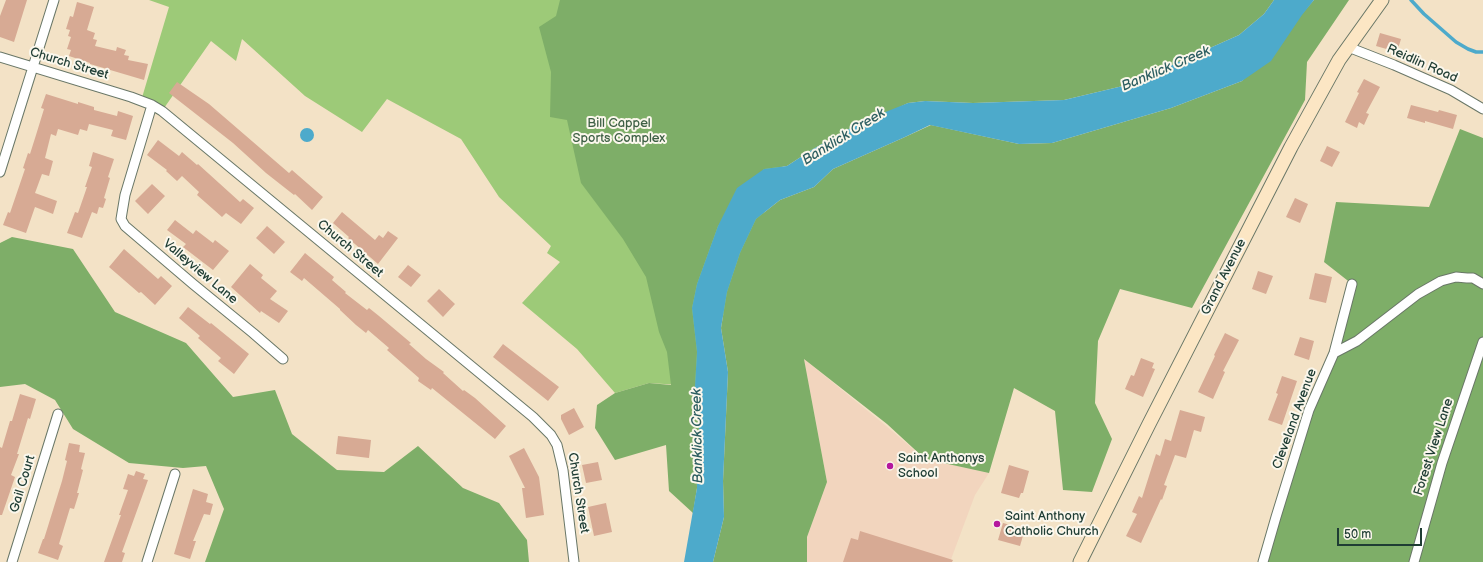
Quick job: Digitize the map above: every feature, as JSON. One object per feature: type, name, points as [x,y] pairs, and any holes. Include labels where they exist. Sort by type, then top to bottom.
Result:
[{"type":"street","points":[[0,172],[54,0]]},
{"type":"street","name":"Grand Avenue","points":[[1080,562],[1291,147],[1348,47],[1382,0]]},
{"type":"street","name":"Reidlin Road","points":[[1348,47],[1451,90],[1483,109]]},
{"type":"street","name":"Church Street","points":[[0,57],[152,105],[162,111],[533,417],[551,435],[557,444],[563,470],[574,562]]},
{"type":"street","name":"Valleyview Lane","points":[[152,105],[125,195],[121,218],[125,226],[283,359]]},
{"type":"street","points":[[1334,353],[1357,341],[1418,294],[1441,281],[1456,277],[1473,278],[1483,284]]},
{"type":"street","name":"Cleveland Avenue","points":[[1263,562],[1309,410],[1334,353],[1352,284]]},
{"type":"street","name":"Forest View Lane","points":[[1414,562],[1442,463],[1483,342]]},
{"type":"street","name":"Gail Court","points":[[12,562],[58,414]]},
{"type":"street","points":[[147,562],[175,474]]},
{"type":"shaded area","name":"Saint Anthonys School","points":[[804,359],[925,459],[989,473],[975,495],[950,562],[807,562],[807,537],[827,482]]},
{"type":"green space","name":"Bill Cappel Sports Complex","points":[[149,0],[849,0],[695,386],[649,383],[615,393],[577,349],[522,303],[560,262],[547,253],[551,246],[499,197],[461,139],[387,99],[362,132],[305,96],[242,39],[236,61],[211,41],[162,111],[141,101],[169,7]]},
{"type":"green space","points":[[560,0],[1274,0],[1264,14],[1239,35],[1127,85],[1064,100],[973,103],[925,101],[908,103],[813,149],[787,166],[764,169],[718,226],[697,284],[692,308],[697,352],[695,386],[699,429],[696,443],[697,488],[693,513],[669,491],[666,445],[615,460],[595,428],[597,405],[615,393],[649,383],[671,385],[667,352],[659,332],[646,277],[623,239],[581,183],[567,120],[550,117],[551,72],[539,27],[556,16]]},
{"type":"green space","points":[[1314,0],[1349,0],[1307,62],[1305,100],[1192,308],[1120,289],[1098,341],[1095,403],[1112,439],[1092,492],[1063,490],[1055,411],[1014,388],[989,473],[925,459],[887,424],[804,359],[827,482],[807,537],[807,562],[713,562],[724,517],[723,481],[728,372],[721,328],[727,292],[740,253],[756,219],[780,200],[814,187],[833,169],[931,125],[1019,144],[1052,143],[1171,108],[1242,81]]},
{"type":"green space","points":[[1460,129],[1483,138],[1483,562],[1263,562],[1309,410],[1334,353],[1352,284],[1324,262],[1336,202],[1429,207]]},
{"type":"green space","points":[[12,237],[73,249],[115,312],[186,343],[233,397],[275,390],[292,434],[337,470],[384,472],[418,446],[463,488],[499,503],[527,540],[529,562],[205,562],[224,509],[206,466],[183,468],[129,463],[73,429],[55,400],[25,384],[0,387],[0,243]]},
{"type":"water","name":"Banklick Creek","points":[[1274,0],[1314,0],[1271,61],[1242,81],[1171,108],[1052,143],[1019,144],[930,125],[833,169],[814,187],[780,200],[756,219],[740,253],[727,292],[721,328],[728,372],[723,481],[724,517],[713,562],[684,562],[697,488],[696,443],[699,429],[695,386],[697,352],[692,308],[697,284],[718,226],[737,188],[764,169],[787,166],[813,149],[863,121],[908,103],[925,101],[973,103],[1064,100],[1127,85],[1239,35],[1264,14]]},
{"type":"water","points":[[307,128],[312,130],[314,135],[312,140],[307,142],[302,140],[300,135],[302,130]]},
{"type":"building","points":[[6,0],[27,0],[14,42],[0,37],[0,16]]},
{"type":"building","points":[[77,2],[94,7],[87,30],[95,33],[93,39],[97,40],[95,46],[116,51],[117,47],[126,50],[124,55],[129,56],[128,60],[148,64],[144,80],[90,64],[69,56],[71,50],[67,49],[71,37],[68,36],[70,30],[66,29],[70,16],[73,17]]},
{"type":"building","points":[[1380,33],[1401,39],[1397,52],[1376,46]]},
{"type":"building","points":[[1364,79],[1380,87],[1366,113],[1369,114],[1364,125],[1359,122],[1357,128],[1345,122]]},
{"type":"building","points":[[177,82],[209,104],[289,173],[292,170],[323,197],[312,210],[295,194],[294,195],[266,173],[233,143],[169,93]]},
{"type":"building","points":[[46,94],[78,104],[78,102],[94,107],[94,110],[117,116],[118,111],[133,116],[126,140],[111,136],[113,130],[89,124],[87,131],[80,129],[78,135],[58,129],[56,136],[51,134],[45,158],[53,161],[49,176],[42,174],[35,193],[57,201],[53,214],[35,207],[26,233],[3,225],[8,212],[10,213],[25,169],[23,168],[28,153],[30,154],[44,109],[41,108]]},
{"type":"building","points":[[1411,105],[1457,115],[1453,129],[1425,121],[1425,123],[1407,118]]},
{"type":"building","points":[[158,140],[179,156],[182,152],[197,165],[198,164],[240,202],[243,199],[254,208],[241,224],[226,213],[222,217],[197,195],[199,192],[182,176],[177,181],[166,171],[167,170],[147,155]]},
{"type":"building","points":[[1327,146],[1340,152],[1332,167],[1320,161]]},
{"type":"building","points":[[93,152],[114,159],[108,177],[110,178],[104,198],[106,199],[103,208],[99,207],[97,214],[92,212],[82,238],[67,233],[75,212],[78,213],[87,187],[85,187],[92,167],[89,166]]},
{"type":"building","points":[[152,184],[165,196],[148,214],[135,201]]},
{"type":"building","points":[[1295,198],[1308,204],[1300,223],[1286,217]]},
{"type":"building","points":[[342,212],[375,240],[379,235],[383,238],[388,231],[398,238],[378,264],[333,223]]},
{"type":"building","points":[[175,220],[193,234],[196,230],[213,243],[215,240],[229,251],[213,270],[183,247],[186,244],[167,230]]},
{"type":"building","points":[[267,226],[285,242],[274,254],[256,238]]},
{"type":"building","points":[[124,249],[158,279],[161,276],[172,286],[155,305],[109,267]]},
{"type":"building","points":[[305,253],[334,277],[332,280],[346,292],[345,293],[367,310],[369,308],[379,316],[411,343],[409,344],[426,359],[444,372],[443,373],[463,391],[464,390],[475,398],[506,426],[495,439],[432,388],[431,390],[418,381],[419,378],[387,350],[389,348],[368,330],[366,333],[304,278],[302,281],[290,272]]},
{"type":"building","points":[[250,264],[263,275],[261,278],[277,291],[270,299],[288,311],[279,323],[261,311],[260,313],[231,287]]},
{"type":"building","points":[[408,265],[421,275],[411,287],[398,277]]},
{"type":"building","points":[[1258,271],[1273,276],[1266,294],[1252,289]]},
{"type":"building","points":[[1315,273],[1332,277],[1326,303],[1309,299]]},
{"type":"building","points":[[439,289],[455,304],[443,317],[427,301]]},
{"type":"building","points":[[188,307],[210,324],[211,323],[249,354],[234,374],[218,361],[221,358],[198,338],[200,336],[179,318]]},
{"type":"building","points":[[1225,333],[1239,340],[1223,371],[1225,372],[1213,399],[1198,392]]},
{"type":"building","points":[[1300,337],[1314,341],[1309,360],[1294,355]]},
{"type":"building","points":[[503,344],[559,387],[548,401],[493,357]]},
{"type":"building","points":[[1141,358],[1154,363],[1152,368],[1155,369],[1143,397],[1125,389],[1131,375],[1134,376]]},
{"type":"building","points":[[1282,376],[1297,381],[1282,425],[1268,420],[1278,394],[1276,393]]},
{"type":"building","points":[[20,394],[36,399],[30,419],[28,418],[17,454],[19,454],[11,475],[15,477],[2,515],[0,515],[0,447],[2,448]]},
{"type":"building","points":[[574,408],[584,427],[569,435],[561,419],[561,415]]},
{"type":"building","points":[[1180,410],[1205,417],[1201,432],[1194,430],[1186,458],[1175,455],[1164,485],[1167,486],[1162,500],[1161,499],[1141,543],[1126,536],[1137,514],[1132,512],[1139,496],[1142,498],[1156,454],[1160,456],[1165,439],[1171,441]]},
{"type":"building","points":[[338,436],[371,440],[369,458],[336,454]]},
{"type":"building","points":[[69,443],[80,445],[79,452],[85,453],[81,469],[83,470],[77,493],[79,493],[74,509],[70,508],[59,544],[63,546],[58,560],[38,553],[44,539],[62,481],[67,461],[65,460]]},
{"type":"building","points":[[524,448],[539,477],[544,515],[526,518],[522,488],[525,488],[509,456]]},
{"type":"building","points":[[598,462],[602,480],[586,483],[582,465]]},
{"type":"building","points":[[1009,465],[1029,471],[1023,493],[1021,493],[1019,498],[1001,493]]},
{"type":"building","points":[[136,471],[145,474],[143,479],[148,480],[122,552],[125,553],[122,562],[104,562],[121,515],[119,515],[128,490],[123,489],[128,474],[134,476]]},
{"type":"building","points":[[193,489],[208,494],[206,502],[213,504],[210,515],[204,514],[193,541],[196,541],[190,559],[174,554]]},
{"type":"building","points":[[606,503],[612,532],[594,536],[588,507]]},
{"type":"building","points":[[1003,523],[1025,529],[1020,546],[998,540]]},
{"type":"building","points":[[860,531],[953,560],[952,562],[843,562],[851,538],[858,540]]},
{"type":"waterway","points":[[1411,0],[1424,14],[1456,42],[1476,52],[1483,52]]},
{"type":"place","name":"Saint Anthonys School","points":[[890,466]]},
{"type":"place","name":"Saint Anthony Catholic Church","points":[[997,524]]}]
